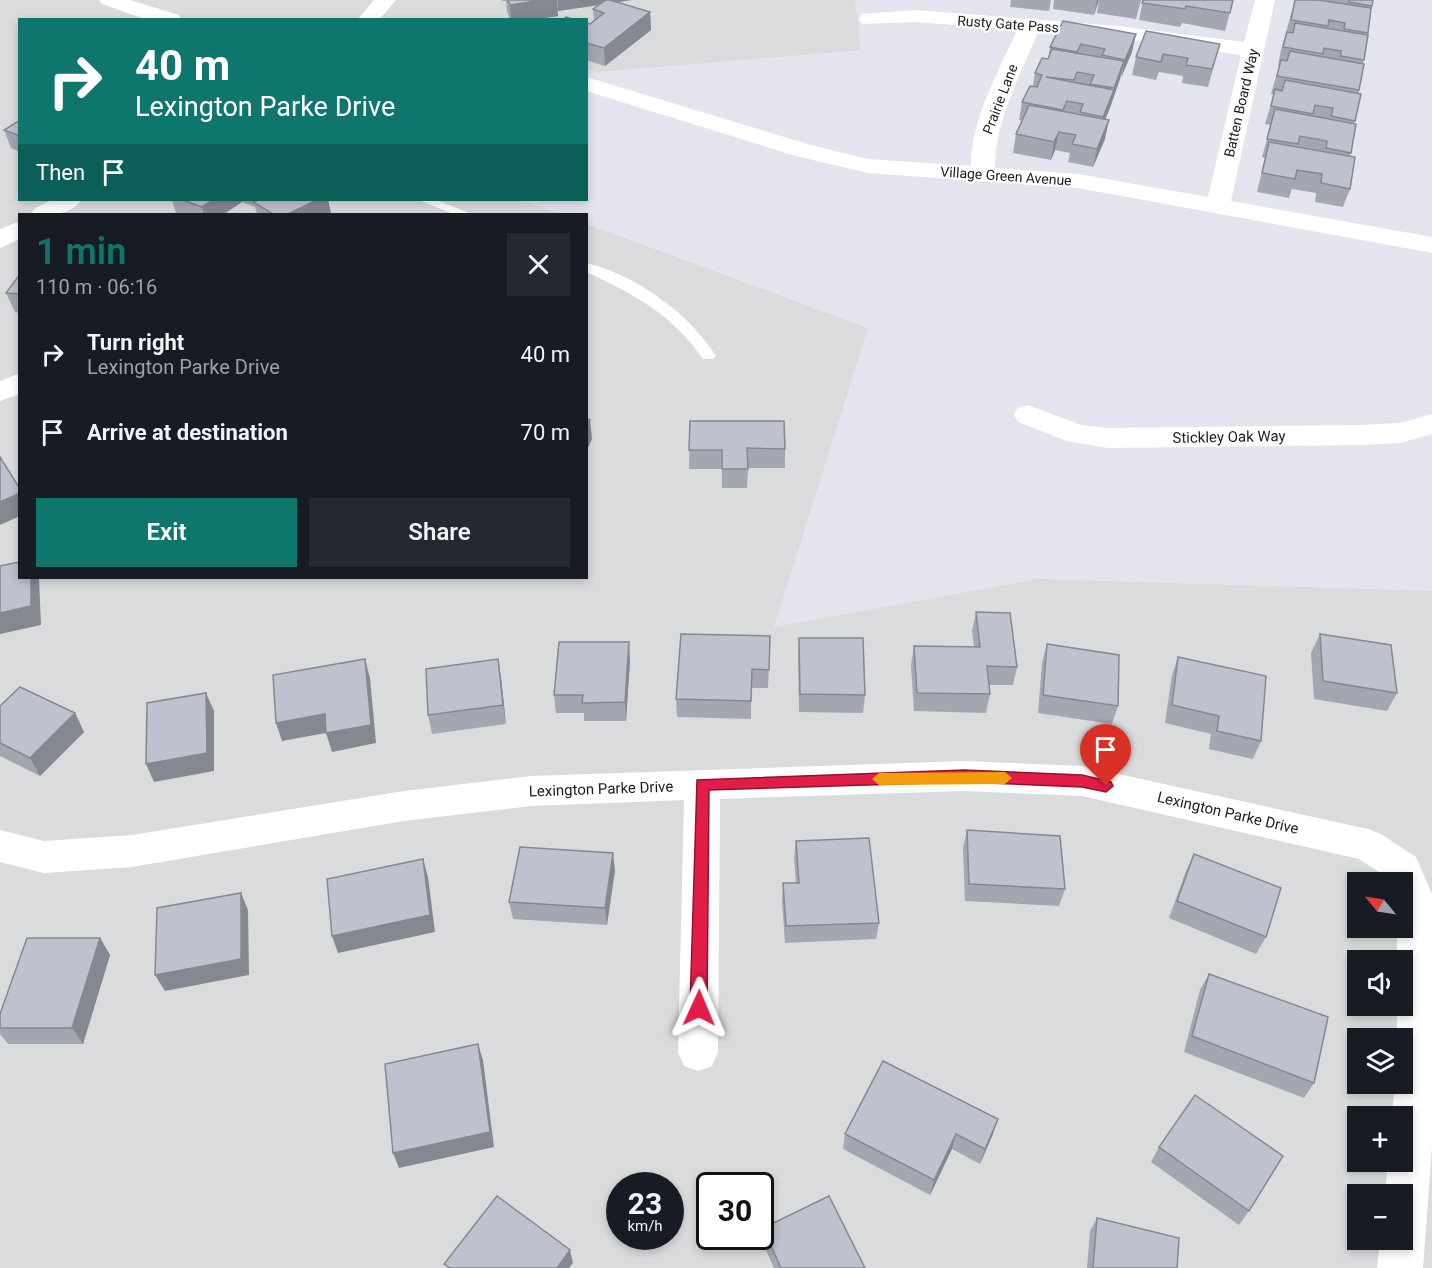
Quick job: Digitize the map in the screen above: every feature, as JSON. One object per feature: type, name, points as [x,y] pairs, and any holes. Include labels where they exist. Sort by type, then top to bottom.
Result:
[{"type":"street","points":[[109,0],[165,18]]},
{"type":"street","points":[[369,18],[386,0]]},
{"type":"street","name":"Batten Board Way","points":[[1218,206],[1265,0]]},
{"type":"street","name":"Rusty Gate Pass","points":[[870,20],[915,16],[1118,32],[1254,50]]},
{"type":"street","name":"Prairie Lane","points":[[983,174],[983,146],[990,119],[1030,26]]},
{"type":"street","name":"Village Green Avenue","points":[[588,85],[836,160],[899,169],[1078,181],[1432,245]]},
{"type":"street","points":[[45,213],[67,201]]},
{"type":"street","points":[[0,240],[18,229]]},
{"type":"street","points":[[0,392],[18,383]]},
{"type":"street","name":"Stickley Oak Way","points":[[1028,415],[1077,434],[1108,438],[1363,435],[1400,433],[1432,424]]},
{"type":"street","name":"Lexington Parke Drive","points":[[0,846],[44,857],[132,851],[404,806],[532,791],[964,776],[1082,781],[1368,845],[1403,868],[1416,902],[1418,1063],[1400,1268]]},
{"type":"street","points":[[698,1052],[702,784]]},
{"type":"lane","points":[[429,201],[461,213]]},
{"type":"lane","points":[[588,268],[674,314],[699,337],[708,356]]},
{"type":"shaded area","points":[[0,0],[855,0],[861,50],[597,72],[588,70],[588,18],[18,18],[18,201],[523,201],[558,213],[18,213],[18,579],[588,579],[588,224],[868,328],[774,627],[1038,579],[1432,591],[1432,1268],[0,1268]]},
{"type":"building","points":[[508,0],[543,0],[510,5]]},
{"type":"building","points":[[606,0],[610,0],[650,12],[604,48],[588,44],[588,24],[604,13],[593,9]]},
{"type":"building","points":[[1143,0],[1233,0],[1230,13],[1186,6],[1185,9],[1142,3]]},
{"type":"building","points":[[1295,0],[1318,0],[1371,8],[1368,33],[1344,29],[1345,23],[1329,20],[1328,26],[1291,20]]},
{"type":"building","points":[[1349,0],[1373,0],[1372,6],[1349,2]]},
{"type":"building","points":[[1063,21],[1136,34],[1125,60],[1102,55],[1105,49],[1081,44],[1077,52],[1050,47]]},
{"type":"building","points":[[1295,23],[1368,35],[1364,60],[1341,56],[1341,51],[1324,48],[1323,54],[1283,47],[1287,32],[1293,33]]},
{"type":"building","points":[[1146,31],[1220,44],[1212,69],[1186,65],[1188,58],[1163,54],[1161,62],[1136,57]]},
{"type":"building","points":[[1052,49],[1124,61],[1114,88],[1090,84],[1094,75],[1077,72],[1074,80],[1046,77],[1114,90],[1103,117],[1080,112],[1083,104],[1067,101],[1063,110],[1022,102],[1030,86],[1037,87],[1042,75],[1035,73],[1042,58],[1048,59]]},
{"type":"building","points":[[1290,51],[1364,64],[1359,90],[1277,76],[1281,60],[1287,61]]},
{"type":"building","points":[[1285,80],[1361,94],[1355,121],[1331,116],[1333,108],[1315,105],[1313,114],[1271,106],[1275,89],[1282,91]]},
{"type":"building","points":[[1029,105],[1109,120],[1097,149],[1072,144],[1076,135],[1059,132],[1054,142],[1016,134]]},
{"type":"building","points":[[1275,109],[1356,124],[1351,153],[1326,148],[1327,141],[1300,136],[1298,144],[1267,139]]},
{"type":"building","points":[[18,121],[18,135],[4,130]]},
{"type":"building","points":[[1269,142],[1355,157],[1350,189],[1321,183],[1322,174],[1297,170],[1295,179],[1262,173]]},
{"type":"building","points":[[186,201],[211,201],[202,207]]},
{"type":"building","points":[[315,201],[290,213],[271,213],[253,202]]},
{"type":"building","points":[[18,277],[18,294],[6,293]]},
{"type":"building","points":[[690,421],[784,421],[785,449],[747,448],[748,469],[722,469],[722,450],[689,450]]},
{"type":"building","points":[[0,457],[18,486],[18,494],[0,502]]},
{"type":"building","points":[[18,562],[18,579],[31,579],[31,606],[0,613],[0,566]]},
{"type":"building","points":[[976,612],[1010,613],[1017,667],[987,666],[990,694],[917,693],[914,646],[980,647]]},
{"type":"building","points":[[681,634],[770,636],[769,670],[752,669],[751,701],[676,699]]},
{"type":"building","points":[[1320,634],[1391,645],[1397,693],[1323,681]]},
{"type":"building","points":[[799,638],[863,638],[865,695],[800,694]]},
{"type":"building","points":[[559,642],[629,642],[625,702],[582,703],[583,695],[554,695]]},
{"type":"building","points":[[1047,644],[1119,655],[1118,706],[1043,695]]},
{"type":"building","points":[[1178,657],[1266,676],[1261,741],[1217,731],[1219,716],[1172,705]]},
{"type":"building","points":[[365,659],[371,725],[326,733],[325,714],[276,723],[273,675]]},
{"type":"building","points":[[498,659],[503,705],[428,715],[426,669]]},
{"type":"building","points":[[20,687],[75,713],[30,758],[0,743],[0,706]]},
{"type":"building","points":[[206,693],[207,753],[146,764],[147,703]]},
{"type":"building","points":[[967,830],[1060,836],[1065,889],[969,884]]},
{"type":"building","points":[[869,838],[879,923],[786,926],[783,883],[799,883],[796,841]]},
{"type":"building","points":[[520,847],[613,853],[605,908],[509,902]]},
{"type":"building","points":[[1194,854],[1281,888],[1266,937],[1177,901]]},
{"type":"building","points":[[423,859],[430,915],[332,936],[327,879]]},
{"type":"building","points":[[241,893],[241,959],[155,975],[157,908]]},
{"type":"building","points":[[27,938],[100,938],[72,1028],[0,1028],[0,1014]]},
{"type":"building","points":[[1209,974],[1328,1017],[1314,1083],[1192,1036]]},
{"type":"building","points":[[478,1044],[490,1132],[393,1153],[385,1064]]},
{"type":"building","points":[[883,1061],[998,1119],[985,1149],[956,1134],[934,1180],[845,1134]]},
{"type":"building","points":[[1195,1095],[1283,1156],[1249,1211],[1159,1147]]},
{"type":"building","points":[[497,1196],[570,1250],[557,1268],[450,1268],[444,1264]]},
{"type":"building","points":[[829,1196],[865,1268],[781,1268],[773,1250],[774,1223]]},
{"type":"building","points":[[1097,1218],[1179,1238],[1177,1268],[1093,1268]]},
{"type":"slow traffic","points":[[879,779],[964,776],[1005,778]]},
{"type":"route","points":[[699,1008],[702,784],[964,776],[1082,781],[1106,786]]}]
